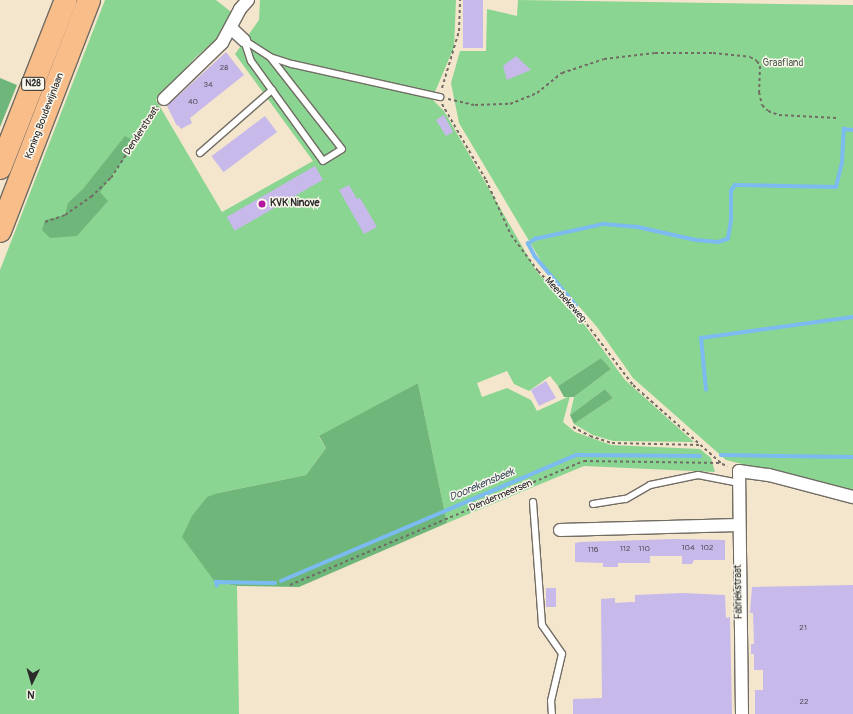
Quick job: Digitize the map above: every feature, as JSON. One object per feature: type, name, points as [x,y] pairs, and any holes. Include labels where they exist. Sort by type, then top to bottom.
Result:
[{"type":"highway","name":"N28","points":[[0,168],[66,0]]},
{"type":"highway","name":"Koning Boudewijnlaan","points":[[0,231],[89,0]]},
{"type":"street","name":"Denderstraat","points":[[164,99],[222,44],[240,9],[248,0]]},
{"type":"street","points":[[231,28],[244,40]]},
{"type":"street","points":[[739,471],[770,475],[853,497]]},
{"type":"street","name":"Fabriekstraat","points":[[739,471],[738,525],[742,714]]},
{"type":"street","points":[[560,530],[738,525]]},
{"type":"lane","points":[[244,40],[270,57],[342,149],[323,161],[251,61],[244,40]]},
{"type":"lane","points":[[270,57],[440,97]]},
{"type":"lane","points":[[200,153],[272,90]]},
{"type":"lane","points":[[593,504],[626,500],[650,484],[698,475],[739,483]]},
{"type":"lane","points":[[532,502],[542,625],[562,654],[551,701],[552,714]]},
{"type":"path","points":[[460,0],[459,31],[440,97],[475,105],[510,104],[537,93],[562,73],[604,59],[655,53],[713,53],[750,57],[757,61],[760,66],[759,92],[762,104],[768,111],[779,115],[837,118]]},
{"type":"path","name":"Meerbekeweg","points":[[440,97],[486,180],[511,235],[538,271],[576,310],[633,385],[722,464],[739,471]]},
{"type":"path","name":"Denderstraat","points":[[45,222],[65,215],[92,197],[111,178],[156,108],[164,99]]},
{"type":"path","points":[[573,427],[590,436],[612,443],[701,445]]},
{"type":"path","name":"Dendermeersen","points":[[290,584],[584,461],[722,464]]},
{"type":"green space","points":[[105,0],[216,0],[235,15],[218,38],[195,58],[156,100],[222,212],[313,161],[235,54],[259,20],[260,0],[456,0],[454,47],[432,99],[444,111],[537,272],[573,309],[625,380],[694,442],[613,441],[593,435],[574,424],[613,398],[605,389],[570,415],[574,397],[611,369],[601,358],[558,386],[550,376],[529,391],[514,384],[507,371],[477,383],[482,397],[507,388],[531,400],[537,411],[570,396],[563,422],[575,432],[611,445],[700,449],[711,458],[715,472],[584,466],[447,523],[418,383],[319,437],[326,448],[306,475],[218,493],[215,582],[237,586],[239,714],[0,714],[0,270]]},
{"type":"green space","name":"Graafland","points":[[518,0],[853,5],[853,492],[726,460],[633,378],[597,327],[544,266],[459,123],[451,83],[460,51],[486,51],[487,9],[517,16]]},
{"type":"green space","points":[[0,78],[17,85],[0,127]]},
{"type":"green space","points":[[125,136],[136,142],[100,192],[108,201],[77,236],[50,238],[42,230],[45,220],[65,215],[68,203],[83,189]]},
{"type":"green space","points":[[601,358],[611,369],[574,397],[564,397],[558,386]]},
{"type":"green space","points":[[418,383],[447,523],[299,587],[237,586],[215,582],[182,537],[192,516],[207,497],[218,493],[306,475],[326,448],[319,436]]},
{"type":"green space","points":[[605,389],[613,398],[574,424],[570,415]]},
{"type":"building","points":[[463,0],[483,0],[483,48],[463,48]]},
{"type":"building","points":[[226,52],[244,75],[190,118],[192,123],[181,129],[178,125],[177,126],[167,106]]},
{"type":"building","points":[[516,56],[531,70],[507,80],[503,66]]},
{"type":"building","points":[[444,115],[453,132],[446,136],[436,120]]},
{"type":"building","points":[[265,116],[277,132],[224,172],[211,156]]},
{"type":"building","name":"KVK Ninove","points":[[315,166],[323,180],[235,231],[227,217]]},
{"type":"building","points":[[349,185],[357,199],[360,198],[377,227],[364,234],[339,190]]},
{"type":"building","points":[[546,381],[556,398],[539,406],[531,390]]},
{"type":"building","points":[[674,539],[725,540],[725,560],[694,560],[692,564],[682,564],[682,556],[650,556],[650,563],[618,563],[618,567],[603,567],[603,563],[575,562],[575,543]]},
{"type":"building","points":[[853,585],[853,714],[755,714],[755,690],[763,690],[763,670],[754,670],[754,654],[751,654],[751,644],[754,644],[753,613],[750,613],[752,587]]},
{"type":"building","points":[[546,588],[556,588],[556,607],[546,607]]},
{"type":"building","points":[[682,593],[725,595],[726,618],[730,617],[732,714],[573,714],[573,699],[602,698],[601,599],[615,598],[615,603],[635,602],[635,595]]},
{"type":"waterway","points":[[576,306],[535,257],[528,244],[535,239],[603,224],[638,227],[696,240],[718,242],[728,239],[731,220],[731,191],[735,185],[836,187],[842,163],[844,129],[853,130]]},
{"type":"waterway","points":[[706,390],[701,338],[853,317]]},
{"type":"waterway","name":"Doorekensbeek","points":[[281,581],[576,455],[700,456]]},
{"type":"waterway","name":"Doorekensbeek","points":[[721,455],[853,457]]},
{"type":"waterway","name":"Doorekensbeek","points":[[217,586],[216,582],[275,583]]},
{"type":"place","name":"KVK Ninove","points":[[262,204]]}]
